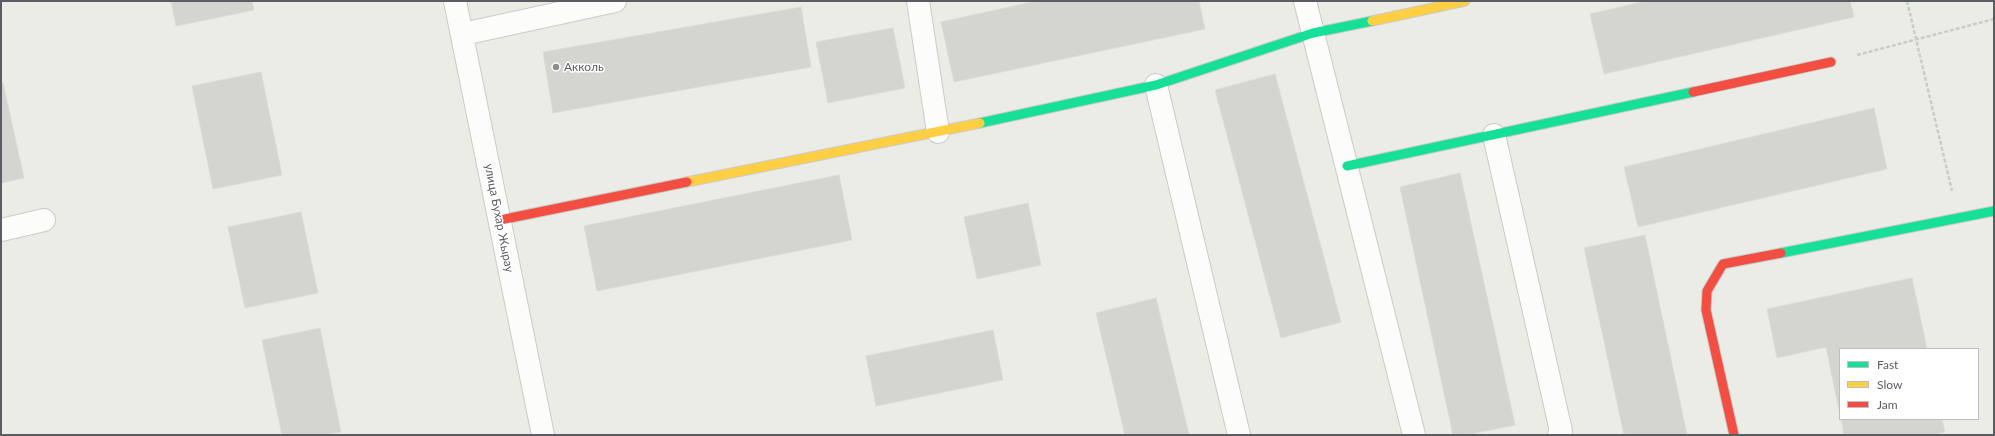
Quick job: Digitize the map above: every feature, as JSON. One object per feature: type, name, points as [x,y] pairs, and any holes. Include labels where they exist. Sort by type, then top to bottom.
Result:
[{"type":"street","name":"улица Бухар Жырау","points":[[456,1],[543,435]]},
{"type":"street","points":[[463,34],[615,1]]},
{"type":"street","points":[[918,1],[938,132]]},
{"type":"street","points":[[1305,1],[1414,435]]},
{"type":"street","points":[[500,220],[938,132],[1156,84],[1313,33],[1465,1]]},
{"type":"street","points":[[1347,166],[1831,62]]},
{"type":"street","points":[[1156,84],[1239,435]]},
{"type":"street","points":[[1494,135],[1560,431],[1559,435]]},
{"type":"street","points":[[1734,435],[1706,310],[1707,291],[1723,264],[1994,211]]},
{"type":"street","points":[[1,230],[44,220]]},
{"type":"path","points":[[1907,1],[1958,218]]},
{"type":"path","points":[[1831,62],[1994,19]]},
{"type":"building","points":[[171,1],[252,1],[254,10],[176,26]]},
{"type":"building","points":[[1037,1],[1199,1],[1205,29],[954,82],[941,22]]},
{"type":"building","points":[[1646,1],[1850,1],[1854,17],[1604,74],[1590,14]]},
{"type":"building","points":[[801,7],[811,67],[553,113],[543,52]]},
{"type":"building","points":[[893,28],[905,88],[828,103],[816,42]]},
{"type":"building","points":[[261,72],[282,175],[213,189],[192,86]]},
{"type":"building","points":[[1275,74],[1341,322],[1281,338],[1215,90]]},
{"type":"building","points":[[1,83],[3,83],[24,178],[1,183]]},
{"type":"building","points":[[1874,108],[1887,169],[1638,227],[1624,167]]},
{"type":"building","points":[[1460,173],[1515,425],[1466,435],[1453,435],[1400,187]]},
{"type":"building","points":[[839,175],[852,240],[597,291],[584,226]]},
{"type":"building","points":[[1028,203],[1041,265],[977,279],[964,217]]},
{"type":"building","points":[[301,212],[318,293],[245,308],[228,227]]},
{"type":"building","points":[[1645,235],[1687,435],[1624,435],[1584,248]]},
{"type":"building","points":[[1912,278],[1927,348],[1839,348],[1839,410],[1826,347],[1777,358],[1767,309]]},
{"type":"building","points":[[1156,298],[1189,435],[1125,435],[1096,313]]},
{"type":"building","points":[[320,328],[341,432],[324,435],[282,435],[262,340]]},
{"type":"building","points":[[993,330],[1003,380],[876,406],[866,356]]},
{"type":"building","points":[[1841,420],[1942,420],[1945,432],[1933,435],[1844,435]]},
{"type":"traffic: fast","points":[[980,123],[1156,85],[1313,33],[1372,21]]},
{"type":"traffic: fast","points":[[1347,166],[1693,92]]},
{"type":"traffic: fast","points":[[1781,253],[1994,211]]},
{"type":"traffic: slow","points":[[1372,21],[1465,1]]},
{"type":"traffic: slow","points":[[687,182],[980,123]]},
{"type":"traffic: jam","points":[[1693,92],[1831,62]]},
{"type":"traffic: jam","points":[[500,220],[687,182]]},
{"type":"traffic: jam","points":[[1734,435],[1706,310],[1707,291],[1723,264],[1781,253]]},
{"type":"place","name":"Акколь","points":[[556,67]]}]
